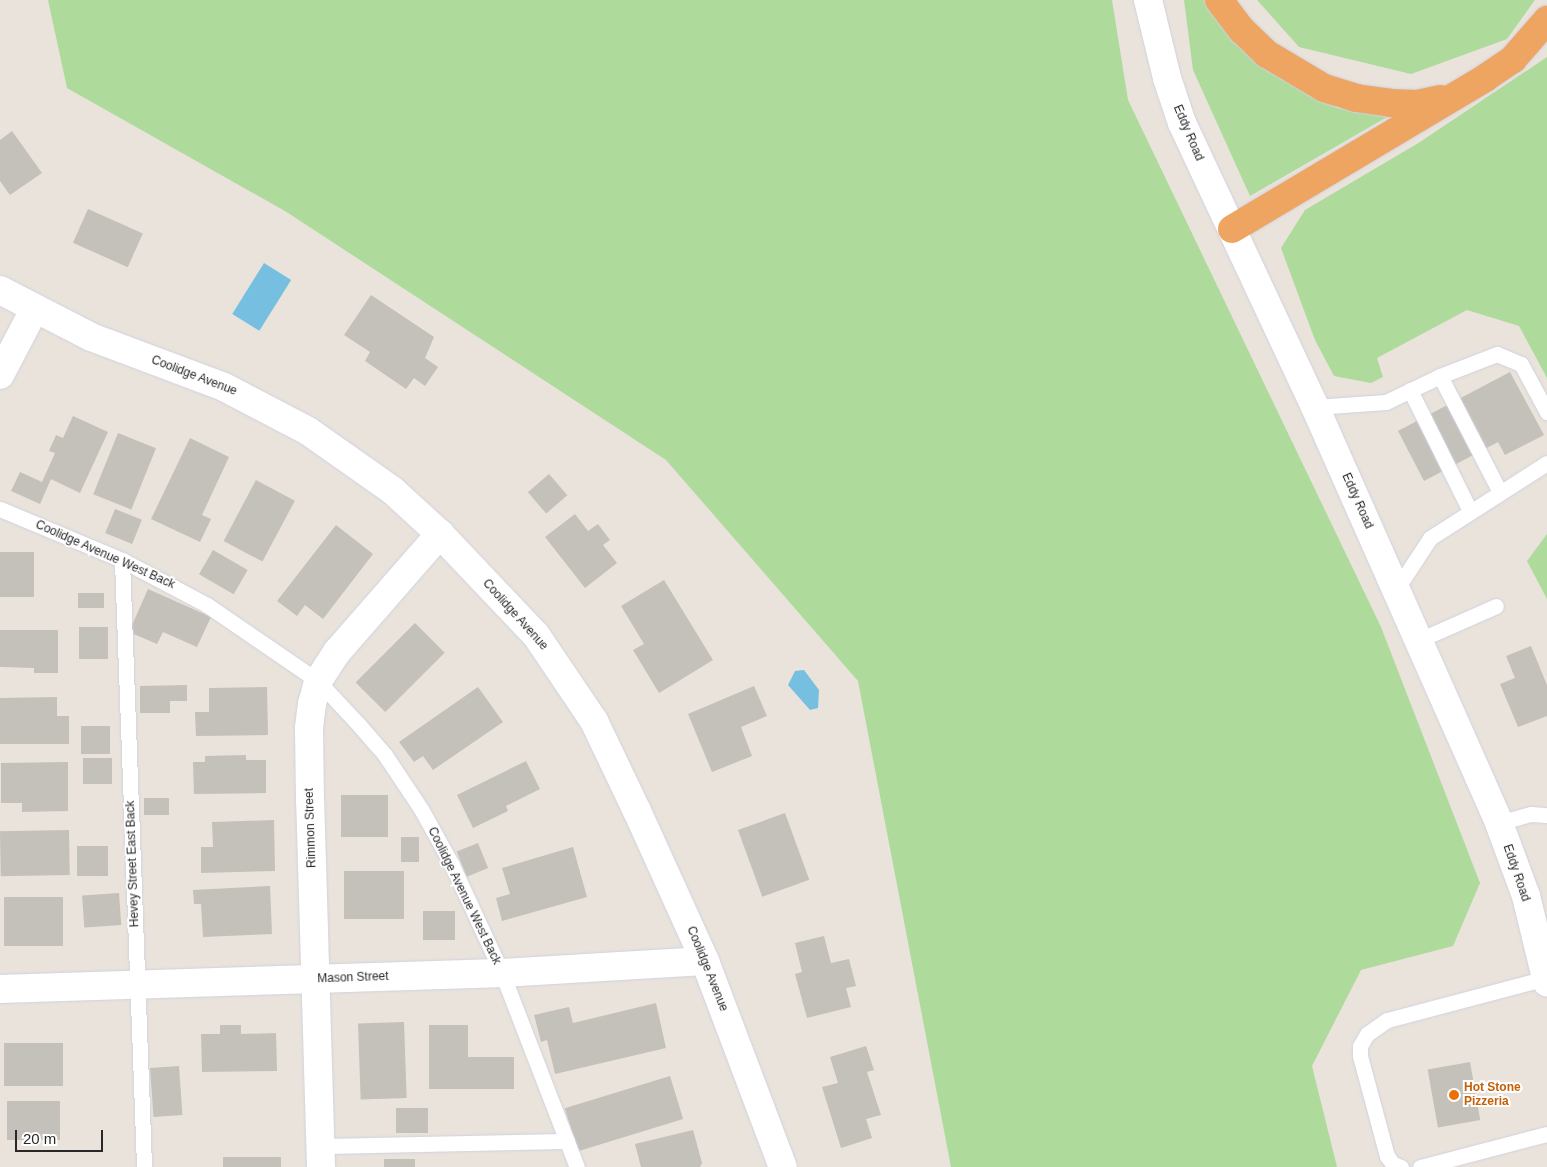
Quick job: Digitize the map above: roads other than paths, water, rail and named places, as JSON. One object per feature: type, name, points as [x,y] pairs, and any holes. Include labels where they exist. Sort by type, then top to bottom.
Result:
[{"type":"highway","points":[[1219,0],[1242,30],[1267,54],[1324,88],[1356,98],[1390,103],[1417,104],[1451,96]]},
{"type":"highway","points":[[1232,229],[1513,60],[1547,20]]},
{"type":"street","name":"Eddy Road","points":[[1152,8],[1167,78],[1182,123],[1315,407],[1499,823],[1526,896],[1546,980]]},
{"type":"street","name":"Coolidge Avenue","points":[[0,290],[34,310],[90,337],[265,406],[308,431],[392,490],[440,534],[536,635],[594,721],[705,961],[783,1167]]},
{"type":"street","points":[[0,375],[34,310]]},
{"type":"street","name":"Rimmon Street","points":[[321,1156],[309,728],[318,681],[337,652],[440,534]]},
{"type":"street","name":"Mason Street","points":[[0,989],[138,983],[502,973],[705,961]]},
{"type":"lane","points":[[1315,407],[1386,402],[1440,376],[1497,354],[1521,364],[1547,412]]},
{"type":"lane","points":[[1440,376],[1500,492]]},
{"type":"lane","points":[[1410,390],[1470,511]]},
{"type":"lane","points":[[1396,590],[1430,538],[1547,463]]},
{"type":"lane","name":"Coolidge Avenue West Back","points":[[0,510],[122,560],[207,605],[318,681],[385,755],[421,808],[452,865],[502,973],[577,1167]]},
{"type":"lane","name":"Hevey Street East Back","points":[[122,560],[144,1167]]},
{"type":"lane","points":[[1419,640],[1496,606]]},
{"type":"lane","points":[[1499,823],[1531,814],[1547,815]]},
{"type":"lane","points":[[1401,1167],[1393,1164],[1387,1156],[1360,1056],[1360,1046],[1367,1034],[1387,1020],[1546,980]]},
{"type":"lane","points":[[1420,1167],[1547,1134]]},
{"type":"lane","points":[[321,1156],[567,1141]]},
{"type":"water","points":[[264,263],[291,280],[259,331],[232,314]]},
{"type":"water","points":[[804,670],[819,690],[818,708],[810,710],[788,685],[795,671]]},
{"type":"place","name":"Hot Stone Pizzeria","points":[[1454,1095]]}]
